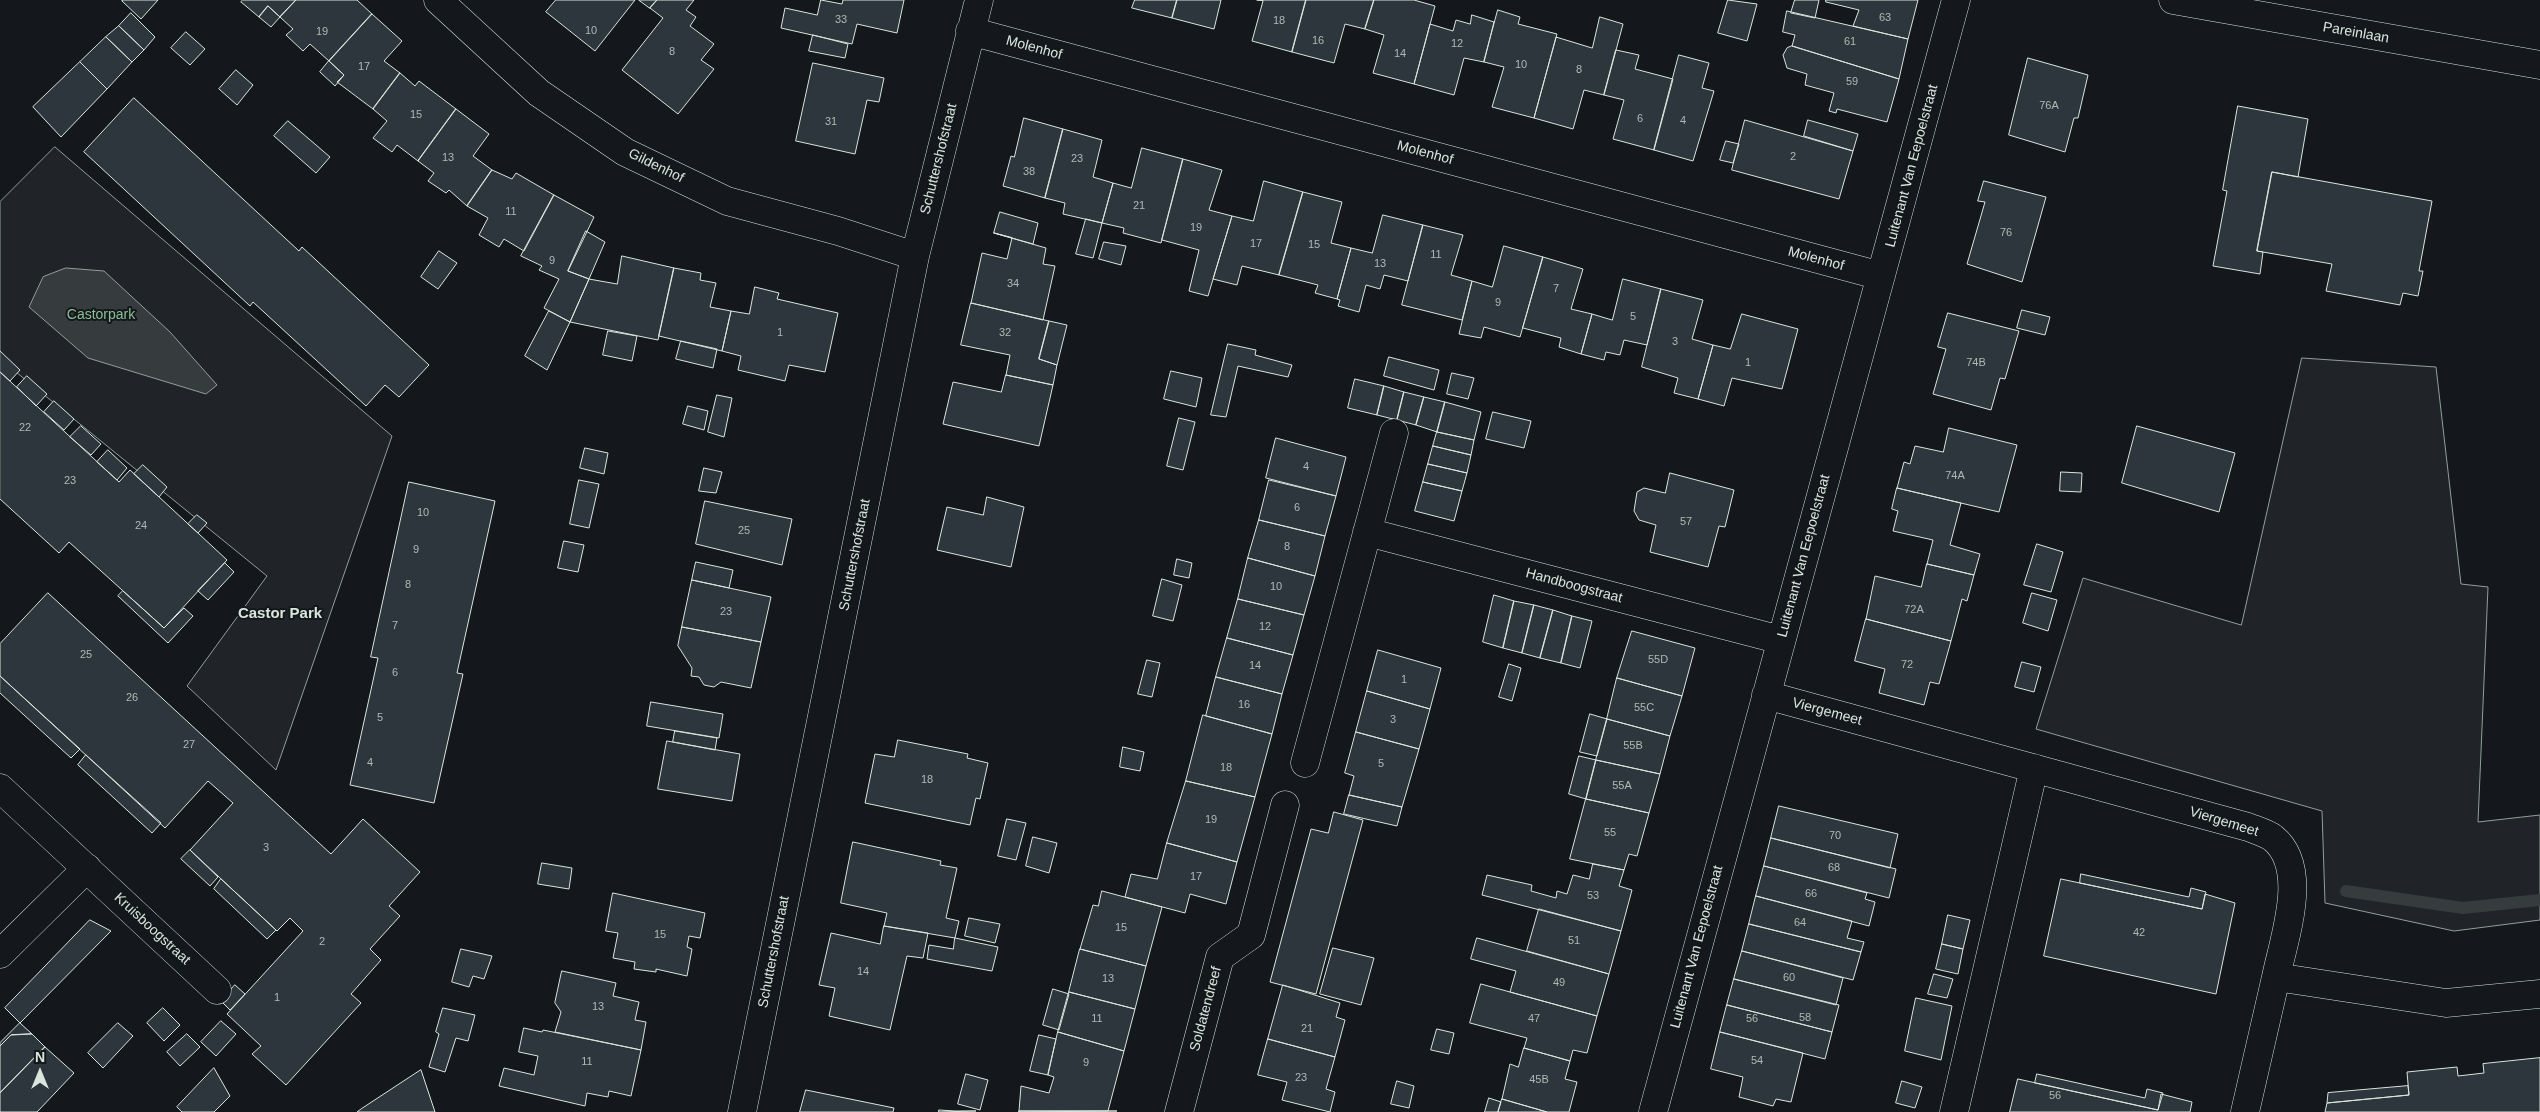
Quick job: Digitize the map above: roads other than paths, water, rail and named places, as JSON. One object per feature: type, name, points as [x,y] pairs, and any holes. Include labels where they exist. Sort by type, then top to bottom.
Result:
[{"type":"street","name":"Gildenhof","points":[[438,0],[539,94],[625,152],[727,201],[838,231],[915,256]]},
{"type":"street","name":"Schuttershofstraat","points":[[742,1112],[915,256],[979,0]]},
{"type":"street","name":"Luitenant Van Eepoelstraat","points":[[1652,1112],[1956,0]]},
{"type":"street","name":"Pareinlaan","points":[[2173,0],[2540,65]]},
{"type":"street","name":"Molenhof","points":[[970,30],[1881,276]]},
{"type":"street","points":[[1305,762],[1394,433]]},
{"type":"street","name":"Handboogstraat","points":[[1367,532],[1781,640]]},
{"type":"street","name":"Viergemeet","points":[[1766,695],[2248,827],[2272,837],[2286,854],[2293,879],[2290,910],[2245,1112]]},
{"type":"street","points":[[1954,1112],[2034,768]]},
{"type":"street","name":"Kruisboogstraat","points":[[0,788],[217,990]]},
{"type":"street","name":"Soldatendreef","points":[[1180,1112],[1220,957],[1251,935],[1285,805]]},
{"type":"street","points":[[0,954],[87,868]]},
{"type":"street","points":[[2276,977],[2446,1003],[2540,994]]},
{"type":"waterway","points":[[2346,891],[2463,908],[2540,900]]},
{"type":"district","name":"Castor Park","points":[[280,614]]},
{"type":"park label","name":"Castorpark","points":[[101,315]]}]
